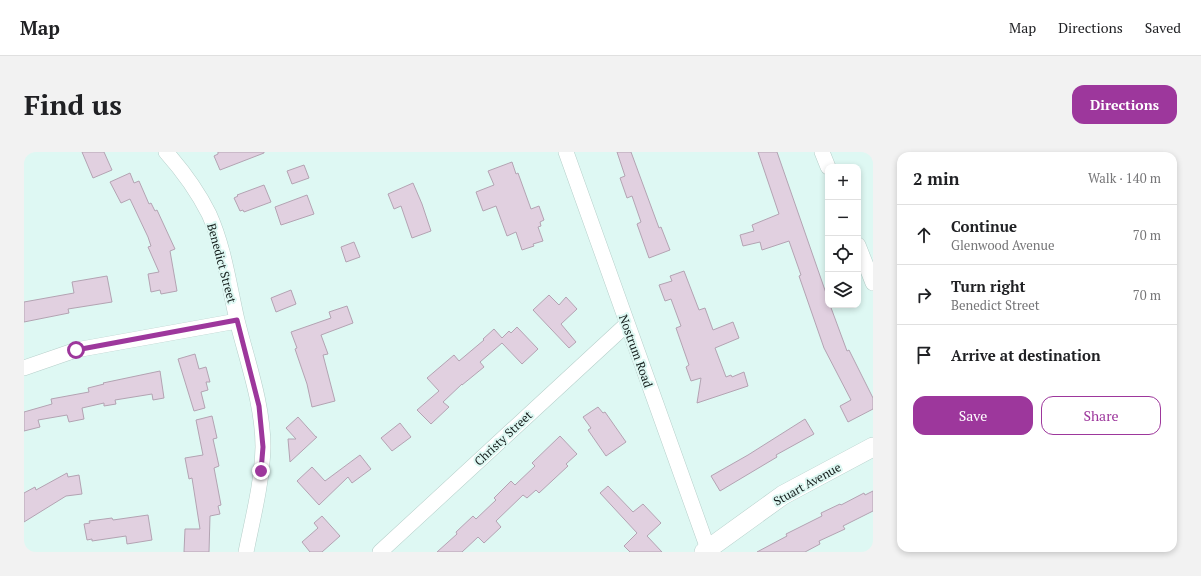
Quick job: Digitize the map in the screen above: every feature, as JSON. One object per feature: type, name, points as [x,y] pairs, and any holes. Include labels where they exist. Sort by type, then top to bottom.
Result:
[{"type":"street","name":"Nostrum Road","points":[[566,152],[706,550]]},
{"type":"street","points":[[822,152],[827,164]]},
{"type":"street","name":"Benedict Street","points":[[169,153],[196,192],[208,213],[218,238],[259,406],[263,447],[261,471],[258,495],[246,552]]},
{"type":"street","points":[[861,253],[873,283]]},
{"type":"street","points":[[24,368],[76,350],[237,320]]},
{"type":"street","name":"Christy Street","points":[[380,552],[627,324]]},
{"type":"street","name":"Stuart Avenue","points":[[706,550],[783,495],[873,447]]},
{"type":"building","points":[[82,152],[104,152],[112,170],[93,178]]},
{"type":"building","points":[[218,152],[264,153],[220,170],[214,156],[218,154]]},
{"type":"building","points":[[617,152],[631,152],[659,228],[661,227],[670,250],[649,258],[637,224],[641,222],[632,196],[627,198],[620,178],[625,176]]},
{"type":"building","points":[[758,152],[777,152],[825,290],[825,308],[831,308],[847,351],[849,350],[873,398],[873,409],[848,422],[840,406],[851,400],[824,348],[799,276],[801,275],[789,241],[762,250],[760,242],[743,246],[740,235],[754,231],[752,225],[779,214]]},
{"type":"building","points":[[512,162],[516,174],[518,173],[531,209],[539,206],[544,220],[540,222],[541,226],[538,227],[543,241],[522,250],[516,232],[507,236],[496,206],[483,211],[476,192],[494,185],[488,171]]},
{"type":"building","points":[[304,165],[309,178],[292,184],[287,171]]},
{"type":"building","points":[[130,173],[134,183],[139,181],[149,204],[151,203],[155,211],[157,210],[175,249],[170,251],[177,291],[161,294],[160,290],[151,292],[148,274],[159,272],[148,247],[151,246],[148,237],[130,199],[121,203],[110,182]]},
{"type":"building","points":[[413,183],[431,231],[412,238],[401,206],[394,209],[388,194]]},
{"type":"building","points":[[264,185],[271,202],[244,212],[243,210],[240,211],[234,198],[238,196],[237,195]]},
{"type":"building","points":[[307,195],[314,214],[281,225],[275,207]]},
{"type":"building","points":[[354,242],[360,257],[346,262],[341,247]]},
{"type":"building","points":[[684,271],[699,310],[705,308],[713,330],[733,322],[739,338],[715,348],[726,377],[731,375],[732,377],[744,372],[748,386],[697,403],[701,378],[691,381],[686,367],[689,365],[676,328],[681,326],[671,299],[665,301],[659,285],[672,281],[670,276]]},
{"type":"building","points":[[107,276],[112,302],[68,309],[69,313],[24,322],[24,302],[74,293],[72,282]]},
{"type":"building","points":[[291,290],[296,304],[276,312],[271,298]]},
{"type":"building","points":[[549,295],[559,305],[566,297],[577,309],[561,324],[576,342],[569,348],[533,310]]},
{"type":"building","points":[[347,306],[353,323],[321,335],[328,354],[323,355],[335,401],[312,407],[307,384],[295,349],[297,348],[291,332],[331,318],[329,312]]},
{"type":"building","points":[[517,327],[538,349],[522,364],[502,343],[480,362],[484,367],[462,384],[443,402],[449,407],[431,424],[417,410],[439,391],[427,378],[454,355],[459,361],[484,340],[483,339],[494,329],[502,338],[509,331],[511,333]]},
{"type":"building","points":[[195,354],[199,369],[206,367],[210,382],[206,382],[208,390],[201,392],[205,408],[194,411],[178,359]]},
{"type":"building","points":[[160,371],[164,398],[153,400],[152,394],[115,400],[116,404],[104,406],[104,403],[82,408],[84,419],[69,422],[67,415],[38,420],[40,427],[24,431],[24,412],[52,404],[51,399],[89,392],[88,388],[104,384],[103,383]]},
{"type":"building","points":[[598,407],[603,413],[605,412],[626,442],[606,456],[588,430],[591,428],[583,417]]},
{"type":"building","points":[[212,416],[217,438],[213,439],[219,466],[214,468],[221,505],[218,506],[220,514],[210,516],[209,552],[184,552],[185,529],[200,529],[192,478],[189,479],[185,458],[203,455],[196,420]]},
{"type":"building","points":[[298,417],[317,437],[290,462],[288,439],[296,439],[286,428]]},
{"type":"building","points":[[805,419],[814,434],[776,455],[777,457],[720,491],[711,476],[748,455]]},
{"type":"building","points":[[400,423],[411,437],[392,451],[381,438]]},
{"type":"building","points":[[560,436],[577,454],[566,464],[568,466],[539,493],[536,490],[527,498],[523,495],[496,521],[501,527],[484,543],[478,537],[462,552],[437,552],[457,534],[456,532],[473,516],[476,519],[496,500],[494,498],[511,481],[515,485],[535,466],[532,463]]},
{"type":"building","points":[[360,455],[371,469],[352,483],[348,477],[319,505],[297,481],[312,467],[325,481]]},
{"type":"building","points":[[67,473],[68,477],[79,475],[82,494],[66,496],[24,522],[24,493],[35,487],[36,490]]},
{"type":"building","points":[[608,486],[633,512],[643,504],[661,523],[647,536],[662,552],[630,552],[624,546],[637,533],[600,493]]},
{"type":"building","points":[[873,491],[873,511],[843,526],[845,529],[819,541],[820,544],[805,552],[757,552],[787,536],[786,534],[822,516],[821,513],[864,493],[865,495]]},
{"type":"building","points":[[148,515],[152,540],[127,544],[126,536],[92,541],[92,539],[87,540],[84,524],[90,523],[89,521],[112,518],[113,520]]},
{"type":"building","points":[[322,516],[340,536],[322,552],[310,552],[302,542],[318,528],[314,523]]},
{"type":"route","points":[[76,350],[237,320],[259,406],[263,447],[261,471]]}]
